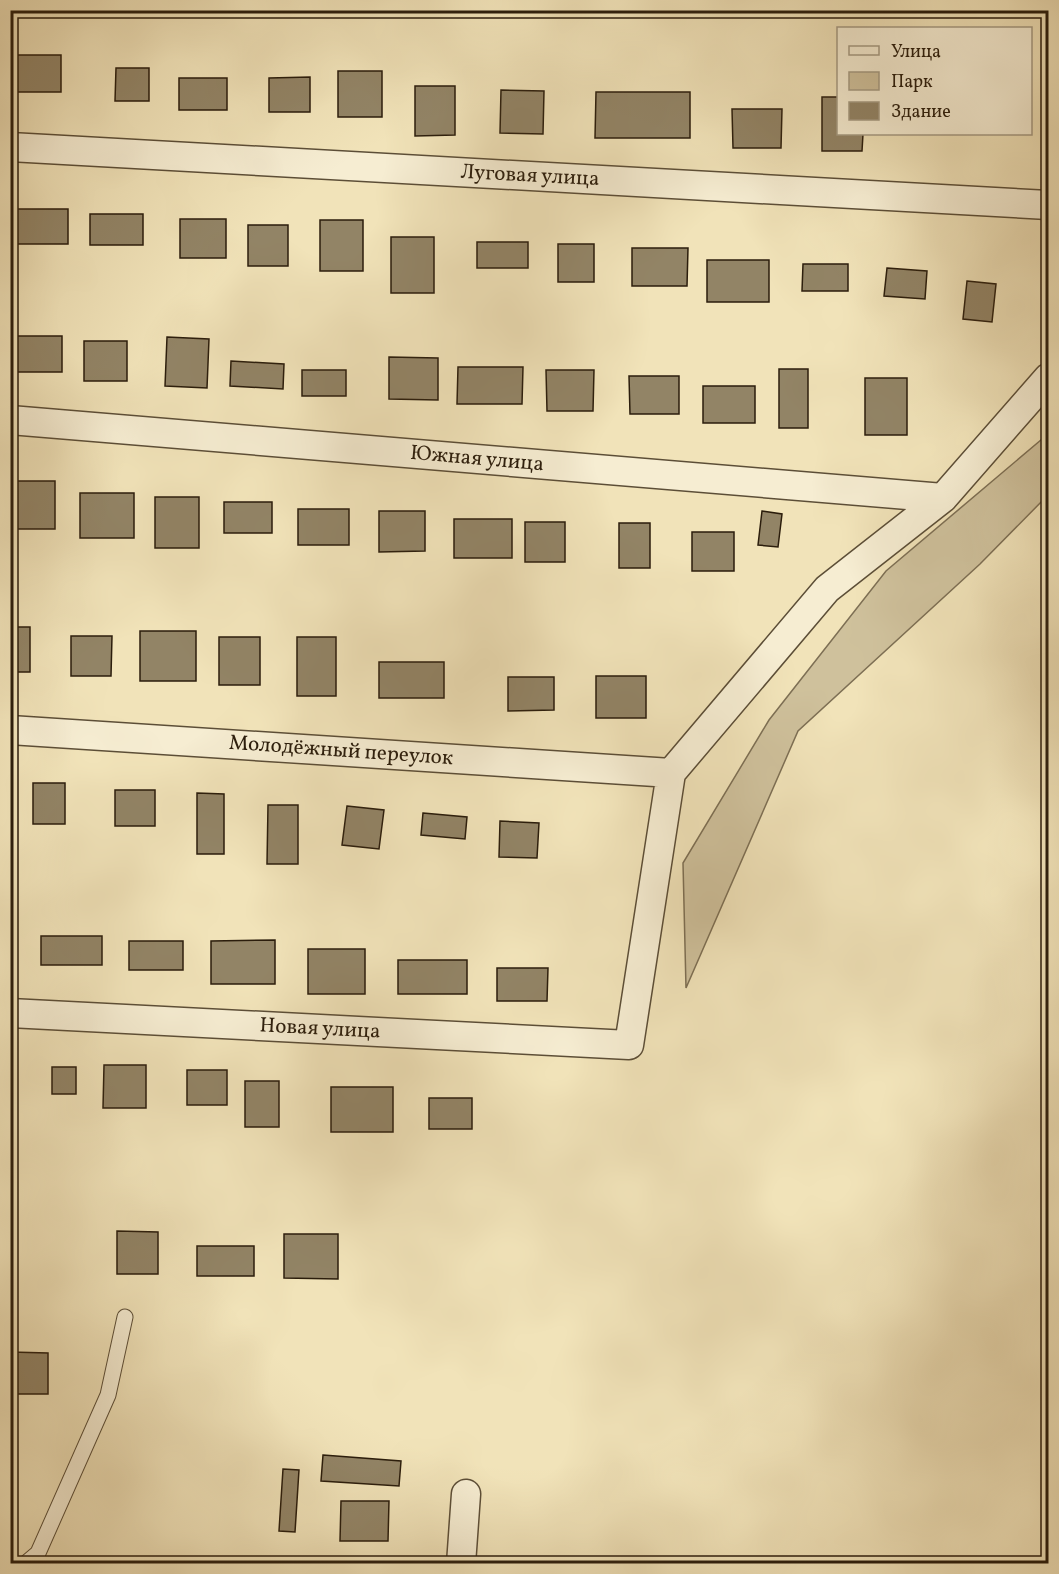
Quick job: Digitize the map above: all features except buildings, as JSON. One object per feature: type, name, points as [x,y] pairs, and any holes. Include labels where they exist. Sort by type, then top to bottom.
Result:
[{"type":"street","name":"Луговая улица","points":[[10,147],[1048,205]]},
{"type":"street","points":[[671,773],[827,589],[942,498],[1048,378]]},
{"type":"street","name":"Южная улица","points":[[10,420],[942,498]]},
{"type":"street","name":"Молодёжный переулок","points":[[10,730],[671,773]]},
{"type":"street","name":"Новая улица","points":[[10,1013],[629,1045],[671,773]]},
{"type":"street","points":[[461,1563],[466,1494]]},
{"type":"lane","points":[[26,1563],[38,1553],[108,1395],[125,1317]]},
{"type":"green space","points":[[1048,434],[1048,495],[980,564],[798,731],[686,988],[683,863],[769,720],[886,571]]}]
